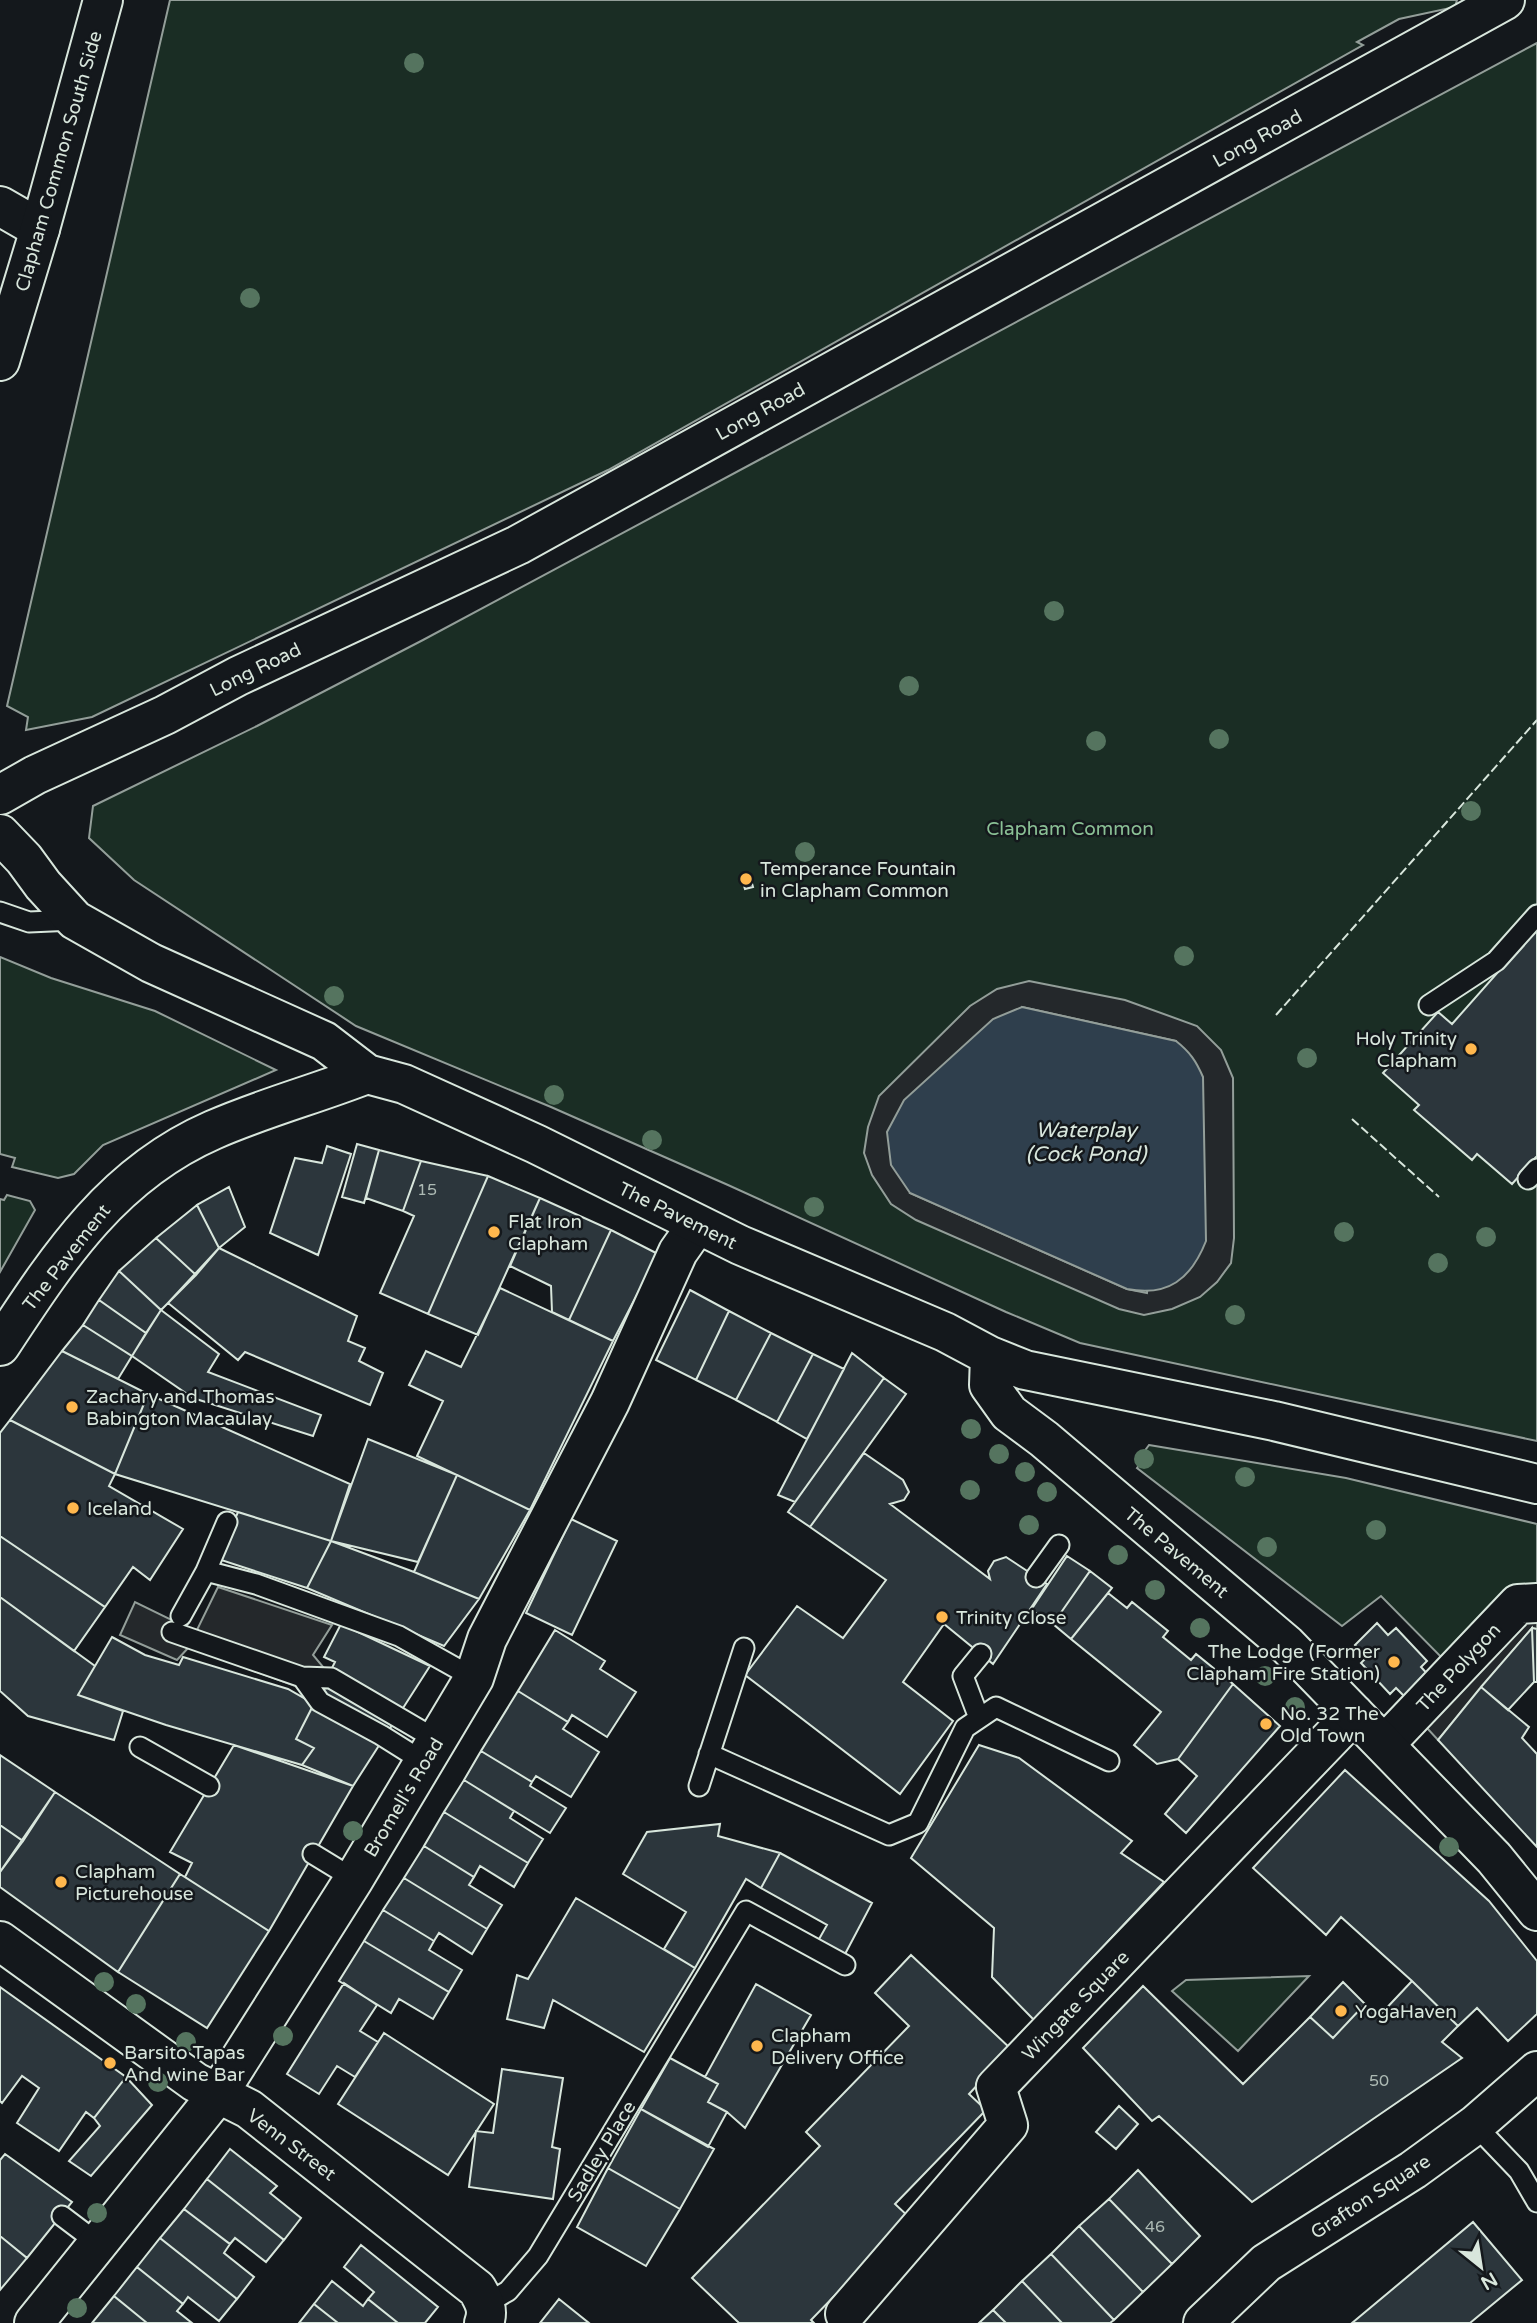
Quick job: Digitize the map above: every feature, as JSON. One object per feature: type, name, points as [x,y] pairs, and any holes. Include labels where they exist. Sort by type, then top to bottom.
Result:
[{"type":"main road","name":"Clapham Common South Side","points":[[0,361],[40,229],[103,0]]},
{"type":"main road","name":"Long Road","points":[[0,795],[35,775],[165,715],[238,676],[518,545],[1505,0]]},
{"type":"main road","points":[[0,206],[40,229]]},
{"type":"main road","name":"The Pavement","points":[[0,834],[75,920],[150,963],[324,1041],[368,1073],[404,1084],[536,1144],[696,1225],[945,1332],[990,1356],[1025,1370],[1274,1421],[1537,1484]]},
{"type":"main road","name":"The Pavement","points":[[0,1346],[45,1278],[87,1223],[153,1163],[211,1131],[368,1073]]},
{"type":"main road","name":"Bromell's Road","points":[[34,2323],[218,2094],[354,1879],[474,1678],[487,1639],[610,1402],[678,1252],[696,1225]]},
{"type":"main road","name":"The Pavement","points":[[990,1356],[989,1385],[1009,1413],[1044,1439],[1286,1644],[1494,1858],[1537,1911]]},
{"type":"main road","name":"The Polygon","points":[[1385,1744],[1518,1604],[1537,1603]]},
{"type":"main road","name":"Wingate Square","points":[[845,2314],[1008,2125],[996,2087],[1354,1714]]},
{"type":"main road","name":"Venn Street","points":[[0,1941],[195,2081],[249,2109],[478,2289],[485,2313]]},
{"type":"main road","name":"Grafton Square","points":[[1203,2323],[1266,2263],[1413,2170],[1475,2125],[1537,2071]]},
{"type":"lane","points":[[0,912],[29,922],[75,920]]},
{"type":"lane","points":[[1429,1005],[1496,961],[1537,915]]},
{"type":"lane","points":[[227,1522],[206,1570],[177,1624],[302,1677],[320,1702],[381,1735],[430,1751]]},
{"type":"lane","points":[[1037,1577],[1059,1545]]},
{"type":"lane","points":[[206,1570],[256,1584],[399,1636],[474,1678]]},
{"type":"lane","points":[[699,1786],[744,1648]]},
{"type":"lane","points":[[979,1718],[963,1676],[981,1654]]},
{"type":"lane","points":[[709,1754],[889,1835],[918,1823],[965,1728],[996,1707],[1109,1762]]},
{"type":"lane","points":[[140,1747],[209,1786]]},
{"type":"lane","points":[[313,1854],[354,1879]]},
{"type":"lane","name":"Sadley Place","points":[[485,2313],[538,2256],[746,1911],[845,1965]]},
{"type":"lane","points":[[1475,2125],[1519,2171],[1537,2202]]},
{"type":"lane","points":[[62,2216],[99,2244]]},
{"type":"green space","points":[[170,0],[1457,0],[1455,7],[1399,19],[1357,42],[1363,45],[608,470],[92,717],[26,730],[28,717],[7,706]]},
{"type":"green space","name":"Clapham Common","points":[[1537,43],[1537,1441],[1080,1343],[551,1107],[356,1026],[134,880],[89,838],[93,806],[257,726],[423,640]]},
{"type":"green space","points":[[0,957],[51,978],[155,1011],[276,1070],[103,1145],[74,1174],[58,1178],[12,1167],[15,1158],[0,1154]]},
{"type":"green space","points":[[7,1195],[30,1201],[35,1210],[0,1272],[0,1199],[4,1200]]},
{"type":"green space","points":[[1149,1445],[1346,1478],[1537,1524],[1537,1585],[1447,1663],[1381,1596],[1342,1626],[1137,1468],[1140,1464],[1138,1460]]},
{"type":"green space","points":[[1309,1976],[1238,2051],[1172,1991],[1186,1980]]},
{"type":"shaded area","points":[[1029,981],[1125,1000],[1197,1026],[1221,1050],[1233,1078],[1234,1238],[1231,1263],[1217,1282],[1200,1297],[1172,1309],[1144,1315],[1119,1309],[916,1220],[891,1204],[872,1175],[864,1153],[868,1127],[879,1096],[970,1006],[997,989]],"holes":[[[1022,1007],[1176,1041],[1147,1293],[1127,1289],[910,1193]]]},
{"type":"shaded area","points":[[1537,1585],[1537,1629],[1532,1628],[1438,1740],[1414,1714]]},
{"type":"shaded area","points":[[218,1587],[332,1625],[313,1655],[324,1668],[309,1691],[189,1647],[177,1660],[120,1635],[135,1602],[196,1632]]},
{"type":"water","name":"Waterplay (Cock Pond)","points":[[1022,1007],[1176,1041],[1198,1066],[1203,1077],[1206,1241],[1193,1266],[1176,1282],[1155,1290],[1127,1289],[910,1193],[891,1165],[887,1132],[904,1100],[993,1019]]},
{"type":"building","name":"Temperance Fountain in Clapham Common","points":[[749,873],[753,887],[745,889],[741,876]]},
{"type":"building","name":"Holy Trinity Clapham","points":[[1537,928],[1537,1156],[1512,1184],[1477,1154],[1472,1160],[1414,1110],[1419,1105],[1383,1073],[1438,1012],[1452,1024]]},
{"type":"building","points":[[357,1144],[379,1150],[364,1203],[342,1197]]},
{"type":"building","points":[[327,1146],[351,1154],[318,1255],[270,1233],[295,1158],[322,1163]]},
{"type":"building","points":[[379,1150],[421,1161],[403,1211],[366,1198]]},
{"type":"building","points":[[421,1161],[488,1176],[428,1314],[380,1293],[414,1216],[403,1211]]},
{"type":"building","name":"Flat Iron Clapham","points":[[488,1176],[540,1198],[478,1335],[428,1314]]},
{"type":"building","points":[[229,1187],[245,1227],[219,1248],[197,1205]]},
{"type":"building","points":[[540,1198],[611,1230],[569,1320],[552,1312],[551,1286],[510,1266]]},
{"type":"building","points":[[197,1205],[219,1248],[196,1275],[156,1238]]},
{"type":"building","points":[[611,1230],[658,1254],[613,1341],[569,1320]]},
{"type":"building","points":[[156,1238],[196,1275],[161,1310],[119,1271]]},
{"type":"building","points":[[219,1248],[357,1316],[348,1341],[365,1348],[359,1361],[383,1373],[370,1405],[245,1352],[238,1360],[168,1303]]},
{"type":"building","points":[[119,1271],[161,1310],[146,1333],[99,1300]]},
{"type":"building","points":[[500,1288],[613,1341],[530,1510],[417,1456],[443,1401],[409,1385],[426,1351],[461,1367]]},
{"type":"building","points":[[690,1290],[729,1311],[696,1380],[656,1360]]},
{"type":"building","points":[[99,1300],[146,1333],[132,1356],[83,1325]]},
{"type":"building","points":[[161,1310],[219,1354],[208,1372],[321,1415],[313,1436],[193,1398],[132,1356]]},
{"type":"building","points":[[729,1311],[771,1333],[736,1400],[696,1380]]},
{"type":"building","points":[[83,1325],[132,1356],[118,1379],[62,1351]]},
{"type":"building","points":[[771,1333],[813,1354],[777,1422],[736,1400]]},
{"type":"building","points":[[62,1351],[148,1394],[115,1474],[10,1420]]},
{"type":"building","points":[[852,1353],[884,1378],[795,1502],[778,1495]]},
{"type":"building","points":[[813,1354],[844,1369],[807,1439],[777,1422]]},
{"type":"building","points":[[884,1378],[906,1394],[810,1527],[788,1512]]},
{"type":"building","points":[[148,1394],[350,1484],[331,1541],[115,1474]]},
{"type":"building","name":"Iceland","points":[[10,1420],[115,1474],[109,1486],[183,1529],[150,1580],[133,1567],[105,1607],[0,1536],[0,1433]]},
{"type":"building","points":[[368,1439],[457,1475],[418,1562],[331,1541]]},
{"type":"building","name":"Trinity Close","points":[[864,1453],[903,1480],[909,1492],[904,1500],[890,1504],[990,1579],[988,1571],[994,1561],[1006,1557],[1047,1584],[993,1664],[944,1624],[903,1682],[953,1721],[900,1794],[745,1675],[797,1606],[843,1638],[886,1580],[810,1527]]},
{"type":"building","points":[[457,1475],[530,1510],[479,1599],[414,1572]]},
{"type":"building","points":[[238,1512],[331,1541],[307,1588],[218,1559]]},
{"type":"building","points":[[571,1519],[617,1541],[572,1635],[526,1613]]},
{"type":"building","points":[[0,1536],[105,1607],[74,1651],[0,1597]]},
{"type":"building","points":[[331,1541],[479,1599],[444,1646],[307,1588]]},
{"type":"building","points":[[1067,1556],[1090,1571],[1053,1624],[1031,1610]]},
{"type":"building","points":[[1090,1571],[1112,1588],[1071,1639],[1053,1624]]},
{"type":"building","points":[[1108,1593],[1127,1608],[1132,1602],[1168,1631],[1163,1637],[1191,1660],[1196,1654],[1233,1684],[1178,1759],[1157,1764],[1134,1745],[1161,1712],[1071,1639]]},
{"type":"building","points":[[0,1597],[95,1666],[78,1695],[123,1711],[114,1740],[28,1716],[0,1691]]},
{"type":"building","name":"The Lodge (Former Clapham Fire Station)","points":[[1377,1623],[1388,1635],[1396,1628],[1427,1661],[1421,1667],[1432,1679],[1409,1701],[1396,1688],[1390,1694],[1361,1663],[1367,1657],[1355,1645]]},
{"type":"building","points":[[341,1624],[430,1666],[353,1786],[302,1765],[314,1748],[296,1739],[335,1662],[324,1657]]},
{"type":"building","points":[[1532,1628],[1534,1682],[1508,1710],[1481,1687]]},
{"type":"building","points":[[1532,1628],[1537,1629],[1537,1682],[1534,1682]]},
{"type":"building","points":[[555,1630],[605,1661],[600,1669],[636,1692],[607,1737],[572,1715],[568,1722],[518,1691]]},
{"type":"building","points":[[112,1637],[145,1655],[179,1665],[183,1657],[288,1689],[314,1704],[296,1739],[314,1748],[302,1765],[166,1725],[78,1695]]},
{"type":"building","points":[[1233,1684],[1280,1726],[1186,1833],[1165,1814],[1197,1776],[1178,1759]]},
{"type":"building","points":[[1481,1687],[1529,1727],[1522,1738],[1537,1754],[1537,1847],[1438,1740]]},
{"type":"building","points":[[518,1691],[568,1722],[563,1729],[599,1752],[571,1797],[536,1776],[532,1782],[481,1751]]},
{"type":"building","points":[[234,1745],[353,1786],[269,1931],[185,1877],[192,1863],[170,1852]]},
{"type":"building","points":[[979,1745],[1019,1758],[1132,1841],[1121,1853],[1164,1882],[1034,2020],[992,1977],[994,1928],[911,1858]]},
{"type":"building","points":[[481,1751],[532,1782],[530,1786],[566,1808],[550,1833],[464,1780]]},
{"type":"building","points":[[0,1755],[55,1792],[23,1841],[0,1825]]},
{"type":"building","points":[[1345,1770],[1489,1901],[1537,1961],[1537,2014],[1508,2041],[1477,2008],[1458,2026],[1341,1917],[1326,1935],[1253,1868]]},
{"type":"building","points":[[464,1780],[514,1811],[510,1818],[543,1839],[528,1863],[444,1812]]},
{"type":"building","points":[[55,1792],[180,1874],[118,1972],[0,1887],[0,1872]]},
{"type":"building","points":[[444,1812],[528,1863],[514,1887],[480,1866],[474,1877],[424,1846]]},
{"type":"building","points":[[720,1824],[718,1836],[780,1853],[761,1888],[746,1879],[695,1968],[664,1949],[686,1912],[623,1874],[647,1832]]},
{"type":"building","points":[[0,1825],[23,1841],[0,1872]]},
{"type":"building","points":[[424,1846],[474,1877],[469,1885],[502,1905],[487,1929],[404,1878]]},
{"type":"building","points":[[780,1853],[872,1903],[844,1956],[818,1941],[827,1925],[761,1888]]},
{"type":"building","points":[[180,1874],[269,1931],[207,2028],[118,1972]]},
{"type":"building","points":[[404,1878],[487,1929],[472,1954],[439,1933],[434,1941],[383,1910]]},
{"type":"building","points":[[576,1898],[695,1968],[644,2052],[553,2000],[544,2028],[507,2019],[517,1975],[528,1979]]},
{"type":"building","points":[[383,1910],[434,1941],[429,1950],[462,1970],[449,1992],[364,1941]]},
{"type":"building","points":[[364,1941],[449,1992],[433,2019],[399,1999],[391,2013],[339,1981]]},
{"type":"building","points":[[911,1955],[1011,2049],[969,2094],[986,2110],[895,2204],[910,2218],[811,2320],[814,2323],[739,2323],[692,2278],[820,2146],[806,2132],[909,2026],[875,1993]]},
{"type":"building","points":[[1412,1981],[1458,2026],[1442,2042],[1462,2058],[1252,2202],[1159,2116],[1152,2121],[1083,2048],[1143,1986],[1243,2084],[1310,2017],[1333,2038],[1365,2004],[1379,2016]]},
{"type":"building","points":[[1343,1982],[1365,2004],[1333,2038],[1310,2017]]},
{"type":"building","points":[[344,1983],[377,2005],[360,2031],[378,2042],[355,2077],[337,2066],[319,2094],[287,2074]]},
{"type":"building","name":"Clapham Delivery Office","points":[[756,1984],[811,2015],[745,2128],[727,2112],[708,2102],[718,2084],[705,2077]]},
{"type":"building","points":[[0,1987],[126,2077],[94,2118],[86,2112],[59,2151],[17,2123],[39,2088],[22,2076],[2,2103],[0,2101]]},
{"type":"building","points":[[384,2033],[494,2104],[448,2175],[338,2104]]},
{"type":"building","points":[[670,2058],[718,2084],[708,2102],[727,2112],[708,2147],[641,2109]]},
{"type":"building","points":[[502,2069],[563,2078],[552,2147],[560,2149],[553,2199],[469,2187],[476,2131],[493,2133]]},
{"type":"building","points":[[126,2077],[152,2105],[91,2176],[69,2161],[100,2126],[94,2118]]},
{"type":"building","points":[[1119,2106],[1138,2124],[1116,2149],[1096,2132]]},
{"type":"building","points":[[641,2109],[714,2149],[680,2209],[608,2168]]},
{"type":"building","points":[[230,2149],[277,2186],[270,2193],[301,2218],[284,2240],[207,2179]]},
{"type":"building","points":[[5,2154],[72,2202],[27,2258],[0,2236],[0,2160]]},
{"type":"building","points":[[608,2168],[680,2209],[646,2266],[577,2227]]},
{"type":"building","points":[[1138,2170],[1200,2236],[1172,2264],[1109,2199]]},
{"type":"building","points":[[207,2179],[284,2240],[266,2262],[235,2238],[230,2244],[184,2209]]},
{"type":"building","points":[[1109,2199],[1172,2264],[1143,2292],[1079,2226]]},
{"type":"building","points":[[184,2209],[230,2244],[224,2253],[254,2277],[237,2299],[160,2238]]},
{"type":"building","points":[[1473,2222],[1522,2280],[1470,2323],[1352,2323]]},
{"type":"building","points":[[1079,2226],[1143,2292],[1114,2320],[1051,2254]]},
{"type":"building","points":[[0,2236],[27,2258],[0,2290]]},
{"type":"building","points":[[160,2238],[237,2299],[219,2321],[188,2297],[183,2304],[137,2267]]},
{"type":"building","points":[[361,2245],[438,2307],[425,2323],[398,2323],[368,2299],[374,2292],[344,2267]]},
{"type":"building","points":[[1051,2254],[1114,2320],[1110,2323],[1062,2323],[1022,2281]]},
{"type":"building","points":[[137,2267],[183,2304],[177,2311],[192,2323],[147,2323],[114,2296]]},
{"type":"building","points":[[332,2281],[363,2306],[368,2299],[398,2323],[338,2323],[314,2304]]},
{"type":"building","points":[[1022,2281],[1062,2323],[1006,2323],[993,2310]]},
{"type":"building","points":[[114,2296],[147,2323],[92,2323]]},
{"type":"building","points":[[559,2299],[589,2323],[540,2323]]},
{"type":"building","points":[[314,2304],[338,2323],[299,2323]]},
{"type":"building","points":[[993,2310],[1006,2323],[979,2323]]},
{"type":"fence","points":[[1276,1015],[1537,720]]},
{"type":"fence","points":[[1352,1119],[1439,1197]]},
{"type":"place","name":"Temperance Fountain in Clapham Common","points":[[746,879]]},
{"type":"place","name":"Holy Trinity Clapham","points":[[1471,1049]]},
{"type":"place","name":"Flat Iron Clapham","points":[[494,1232]]},
{"type":"place","name":"Zachary and Thomas Babington Macaulay","points":[[72,1407]]},
{"type":"place","name":"Iceland","points":[[73,1508]]},
{"type":"place","name":"Trinity Close","points":[[942,1617]]},
{"type":"place","name":"The Lodge (Former Clapham Fire Station)","points":[[1394,1662]]},
{"type":"place","name":"No. 32 The Old Town","points":[[1266,1724]]},
{"type":"place","name":"Clapham Picturehouse","points":[[61,1882]]},
{"type":"place","name":"YogaHaven","points":[[1341,2011]]},
{"type":"place","name":"Clapham Delivery Office","points":[[757,2046]]},
{"type":"place","name":"Barsito Tapas And wine Bar","points":[[110,2063]]}]
